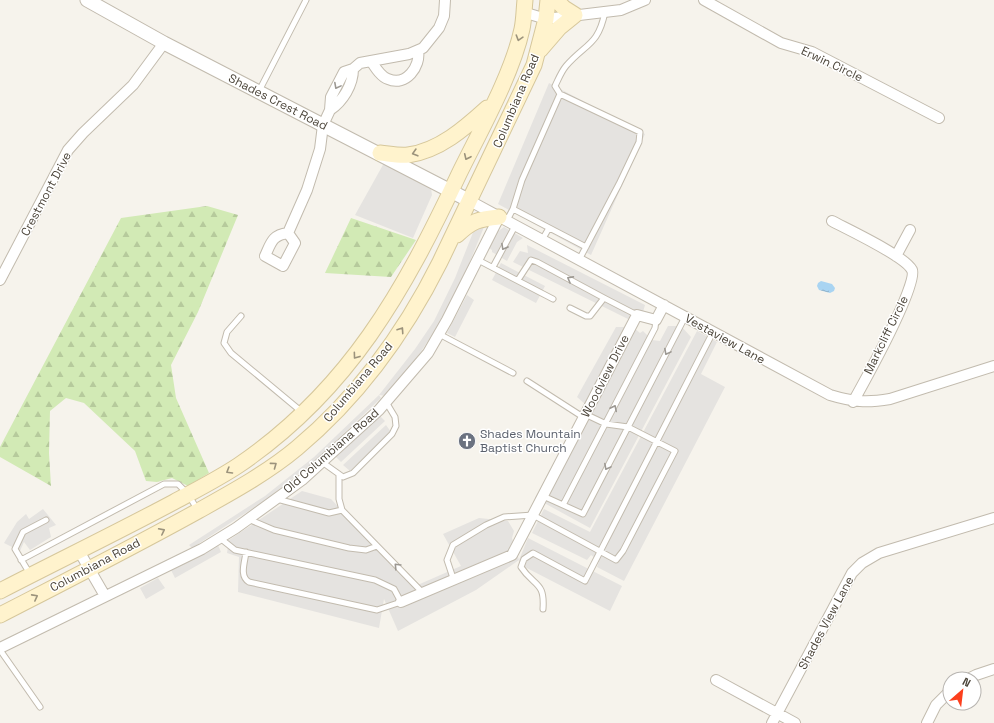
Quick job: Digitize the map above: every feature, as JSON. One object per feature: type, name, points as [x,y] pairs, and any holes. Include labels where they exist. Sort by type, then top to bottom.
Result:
[{"type":"main road","name":"Columbiana Road","points":[[0,615],[198,510],[273,467],[318,429],[344,403],[385,353],[424,294],[451,241],[534,65],[546,19],[548,0]]},
{"type":"main road","points":[[537,54],[558,28],[575,15],[564,8],[556,0]]},
{"type":"main road","name":"Columbiana Road","points":[[0,591],[188,494],[238,466],[278,435],[303,413],[350,363],[374,332],[405,283],[451,191],[494,102],[512,59],[522,28],[524,6]]},
{"type":"main road","points":[[380,153],[410,155],[440,144],[460,131],[494,102]]},
{"type":"main road","points":[[451,241],[470,223],[482,219],[507,222]]},
{"type":"main road","points":[[405,283],[424,294]]},
{"type":"main road","points":[[303,413],[318,429]]},
{"type":"street","name":"Shades Crest Road","points":[[87,0],[164,43],[380,153],[470,201]]},
{"type":"street","points":[[288,233],[307,190],[320,149],[323,125],[330,110],[331,97],[344,72],[353,69],[360,64],[409,54],[423,48],[439,28],[444,16],[445,0]]},
{"type":"street","points":[[524,6],[546,19],[621,10],[645,0]]},
{"type":"street","name":"Erwin Circle","points":[[704,0],[781,43],[812,52],[939,118]]},
{"type":"street","name":"Crestmont Drive","points":[[0,280],[68,150],[82,133],[133,85],[164,43]]},
{"type":"street","points":[[371,61],[381,75],[388,80],[398,80],[407,77],[414,71],[419,56],[418,51]]},
{"type":"street","name":"Vestaview Lane","points":[[470,201],[830,395],[853,402],[873,402],[890,399],[994,366]]},
{"type":"street","points":[[832,221],[896,256],[910,230]]},
{"type":"street","name":"Old Columbiana Road","points":[[0,649],[202,549],[248,519],[302,480],[386,402],[428,352],[478,260],[507,222]]},
{"type":"street","name":"Markcliff Circle","points":[[853,402],[902,308],[913,275],[912,270],[906,263],[896,256]]},
{"type":"street","points":[[637,315],[656,324],[664,305]]},
{"type":"street","name":"Woodview Drive","points":[[401,602],[424,594],[512,555],[637,315]]},
{"type":"street","name":"Shades View Lane","points":[[775,718],[852,573],[862,563],[879,553],[994,518]]},
{"type":"street","points":[[79,551],[105,596]]},
{"type":"street","points":[[982,672],[994,669]]},
{"type":"street","points":[[716,680],[775,718],[795,723]]},
{"type":"street","points":[[927,723],[936,705],[942,699]]},
{"type":"lane","points":[[259,92],[306,0]]},
{"type":"lane","points":[[579,260],[619,184],[639,142],[640,132],[560,94],[555,86],[565,67],[596,39],[602,28],[605,12]]},
{"type":"lane","points":[[493,267],[522,180],[560,94]]},
{"type":"lane","points":[[513,209],[586,247]]},
{"type":"lane","points":[[542,240],[549,228]]},
{"type":"lane","points":[[478,260],[553,299]]},
{"type":"lane","points":[[518,280],[531,260],[637,315]]},
{"type":"lane","points":[[570,308],[586,316],[590,316],[604,298]]},
{"type":"lane","points":[[241,316],[227,332],[224,343],[231,353],[303,413]]},
{"type":"lane","points":[[543,496],[583,514],[686,317]]},
{"type":"lane","points":[[563,505],[606,424],[656,324]]},
{"type":"lane","points":[[543,609],[544,594],[539,585],[527,576],[521,568],[524,559],[533,553],[585,581],[713,332]]},
{"type":"lane","points":[[439,334],[513,373]]},
{"type":"lane","points":[[454,581],[447,560],[453,545],[486,525],[504,517],[533,515],[616,560],[623,551],[675,451],[628,427],[606,424],[584,416],[527,381]]},
{"type":"lane","points":[[322,462],[343,477],[353,473],[392,434],[396,426],[395,417],[386,402]]},
{"type":"lane","points":[[339,475],[339,499],[342,510],[424,594]]},
{"type":"lane","points":[[21,560],[164,484],[178,484],[188,494],[198,510]]},
{"type":"lane","points":[[276,499],[329,513],[342,510]]},
{"type":"lane","points":[[248,519],[274,530],[349,548],[366,550],[377,546]]},
{"type":"lane","points":[[31,575],[15,549],[23,532],[46,520]]},
{"type":"lane","points":[[220,538],[235,550],[246,552],[375,580],[394,590],[401,602],[377,610],[249,582],[243,575],[246,552]]},
{"type":"lane","points":[[0,649],[40,707]]},
{"type":"green space","points":[[207,206],[238,215],[198,312],[171,365],[176,398],[209,473],[188,486],[172,478],[157,482],[146,481],[135,451],[84,403],[66,398],[50,411],[49,453],[51,486],[0,457],[0,447],[121,218]]},
{"type":"green space","points":[[351,218],[416,240],[391,277],[325,273]]},
{"type":"shaded area","points":[[549,83],[645,134],[591,255],[498,204]]},
{"type":"shaded area","points":[[384,163],[431,188],[432,195],[413,238],[355,215]]},
{"type":"shaded area","points":[[484,227],[464,276],[438,326],[406,374],[386,396],[379,395],[415,349],[434,321],[455,278],[474,230]]},
{"type":"shaded area","points":[[504,227],[523,238],[517,242],[507,261],[492,252],[489,248],[497,232]]},
{"type":"shaded area","points":[[527,245],[645,305],[643,312],[628,319],[513,262],[520,251],[528,253]]},
{"type":"shaded area","points":[[501,263],[545,286],[536,303],[492,280]]},
{"type":"shaded area","points":[[467,295],[474,300],[455,337],[447,333]]},
{"type":"shaded area","points":[[668,326],[681,326],[691,337],[590,528],[535,498],[585,404],[577,397],[616,327],[633,327],[640,333],[643,331],[652,340],[660,341]]},
{"type":"shaded area","points":[[697,331],[717,342],[701,374],[725,387],[624,581],[597,567],[599,561],[591,555],[587,560],[532,533],[544,509],[590,532]]},
{"type":"shaded area","points":[[379,395],[381,398],[316,460],[267,499],[192,548],[189,545],[265,496],[314,457]]},
{"type":"shaded area","points":[[379,415],[385,421],[341,462],[335,456]]},
{"type":"shaded area","points":[[386,425],[391,432],[350,471],[343,465]]},
{"type":"shaded area","points":[[302,491],[331,499],[413,587],[461,566],[443,534],[479,518],[508,521],[514,531],[512,538],[519,560],[476,590],[398,631],[384,599],[379,628],[238,592],[239,557],[227,553],[229,540]]},
{"type":"shaded area","points":[[43,509],[56,525],[49,528],[51,537],[30,550],[24,542],[20,551],[4,543],[17,522],[26,514],[29,519]]},
{"type":"shaded area","points":[[528,538],[622,586],[610,611],[519,564],[519,560]]},
{"type":"shaded area","points":[[218,545],[221,552],[175,578],[171,570]]},
{"type":"shaded area","points":[[158,578],[165,588],[146,599],[140,588]]},
{"type":"water","points":[[821,281],[832,284],[835,288],[834,291],[830,293],[819,290],[817,286]]},
{"type":"place","name":"Shades Mountain Baptist Church","points":[[467,441]]}]
